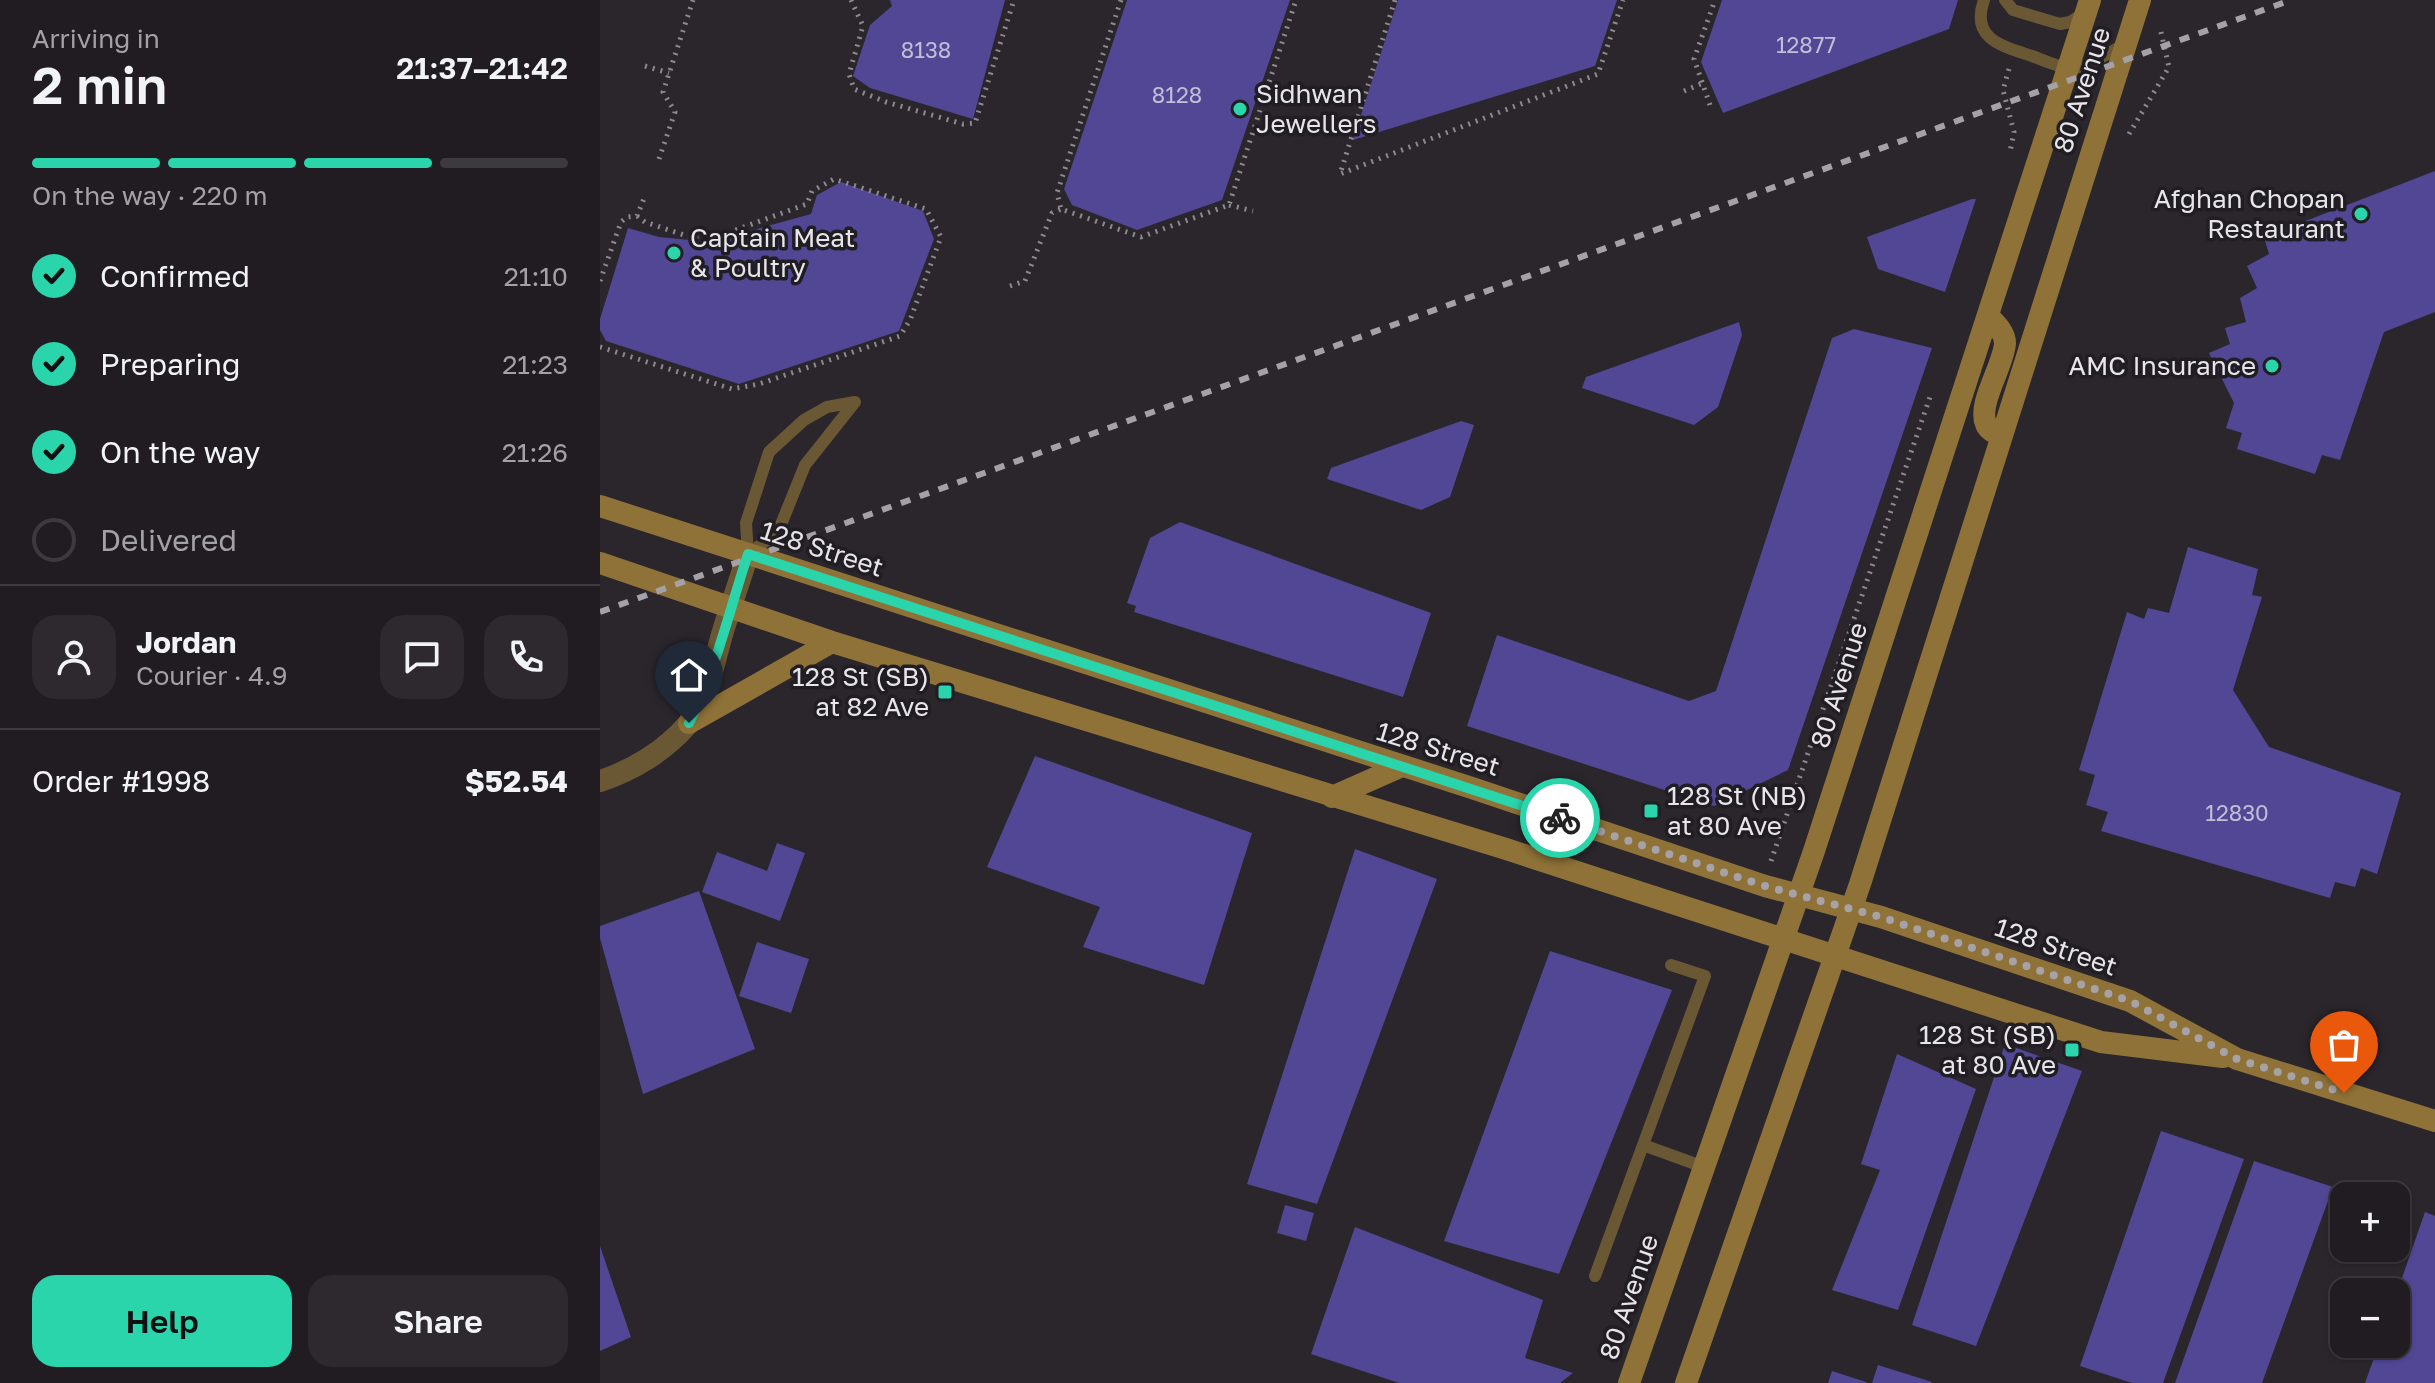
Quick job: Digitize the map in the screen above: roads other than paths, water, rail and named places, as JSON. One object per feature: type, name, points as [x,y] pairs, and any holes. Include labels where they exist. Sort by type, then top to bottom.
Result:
[{"type":"main road","name":"80 Avenue","points":[[1686,1383],[1852,908],[2140,0]]},
{"type":"main road","name":"80 Avenue","points":[[1629,1383],[1784,939],[2089,5]]},
{"type":"main road","points":[[1988,316],[2002,332],[2005,343],[1985,409],[1985,422],[2001,436]]},
{"type":"main road","name":"128 Street","points":[[600,506],[1798,896],[1852,908],[2130,1001],[2237,1059],[2435,1121]]},
{"type":"main road","points":[[600,563],[832,642],[1503,848],[2101,1042],[2237,1059]]},
{"type":"main road","points":[[689,723],[832,642]]},
{"type":"main road","points":[[1332,797],[1400,767]]},
{"type":"street","points":[[600,781],[658,752],[689,723],[711,673],[748,554]]},
{"type":"lane","points":[[1984,0],[1979,15],[1985,32],[1997,45],[2069,68],[2085,65],[2127,43]]},
{"type":"lane","points":[[2005,0],[2013,10],[2060,24],[2070,22],[2089,5]]},
{"type":"lane","points":[[855,402],[805,465],[778,532],[748,554],[746,523],[769,452],[804,420],[827,407],[855,402]]},
{"type":"lane","points":[[1595,1276],[1705,976],[1671,965]]},
{"type":"lane","points":[[1643,1145],[1704,1167]]},
{"type":"railway","points":[[600,612],[2291,0]]},
{"type":"place","name":"Sidhwan Jewellers","points":[[1240,109]]},
{"type":"place","name":"Afghan Chopan Restaurant","points":[[2361,214]]},
{"type":"place","name":"Captain Meat & Poultry","points":[[674,253]]},
{"type":"place","name":"AMC Insurance","points":[[2272,366]]},
{"type":"place","name":"128 St (SB) at 82 Ave","points":[[945,692]]},
{"type":"place","name":"128 St (NB) at 80 Ave","points":[[1651,811]]},
{"type":"place","name":"128 St (SB) at 80 Ave","points":[[2072,1050]]}]
